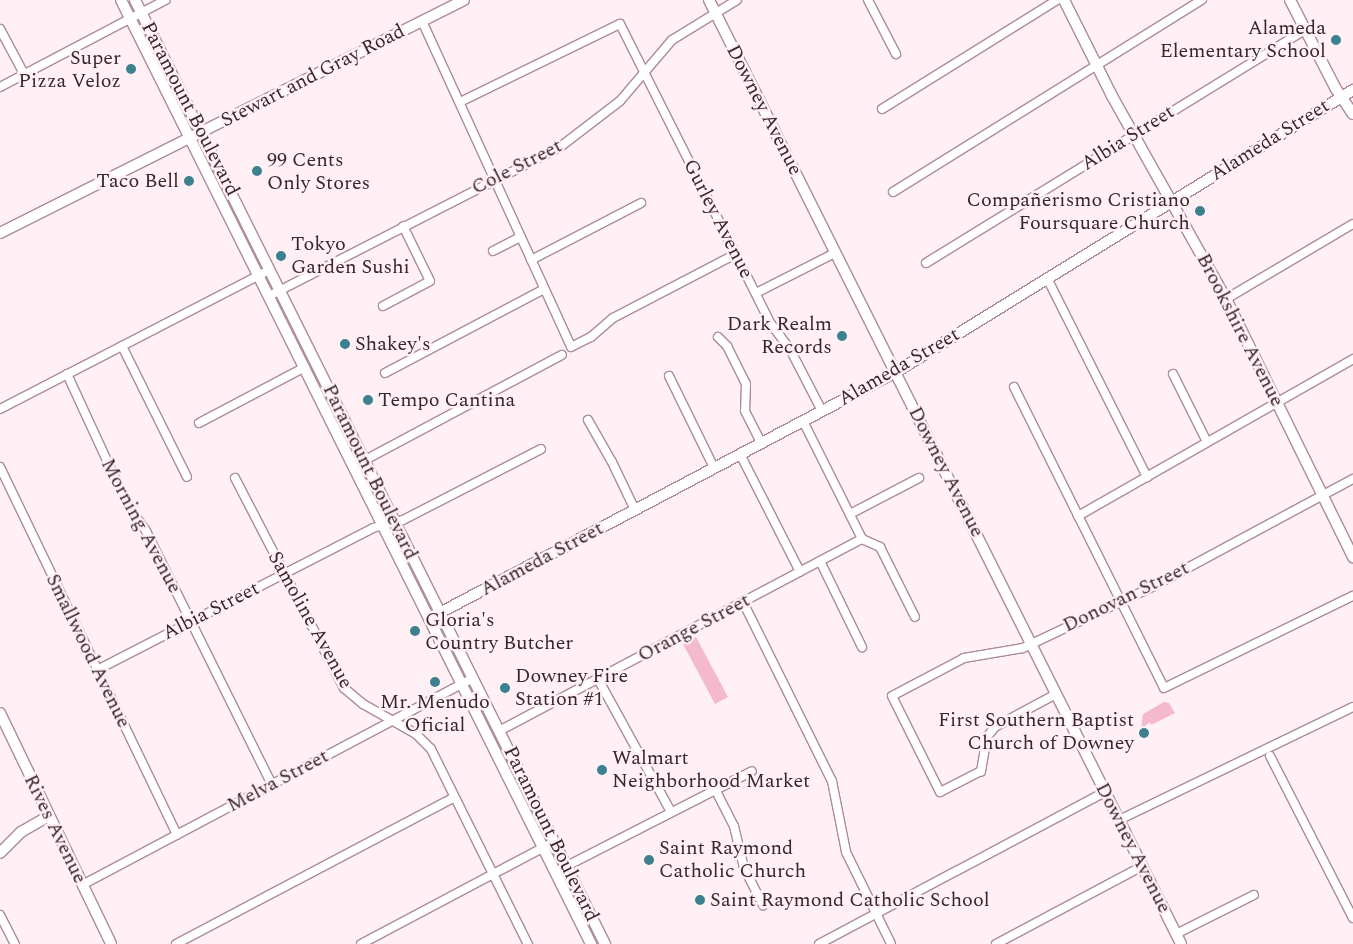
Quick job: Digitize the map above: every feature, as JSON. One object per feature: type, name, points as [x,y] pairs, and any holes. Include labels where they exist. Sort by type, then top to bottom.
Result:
[{"type":"main road","name":"Paramount Boulevard","points":[[121,0],[591,944]]},
{"type":"main road","name":"Paramount Boulevard","points":[[134,0],[605,944]]},
{"type":"main road","name":"Stewart and Gray Road","points":[[0,233],[464,0]]},
{"type":"main road","name":"Downey Avenue","points":[[709,0],[1179,939]]},
{"type":"main road","name":"Brookshire Avenue","points":[[1064,0],[1133,134],[1173,200],[1226,299],[1353,557]]},
{"type":"main road","points":[[1290,0],[1353,114]]},
{"type":"main road","name":"Alameda Street","points":[[430,618],[896,372],[1353,90]]},
{"type":"main road","name":"Rives Avenue","points":[[0,713],[112,944]]},
{"type":"main road","points":[[480,720],[494,731],[499,731]]},
{"type":"main road","points":[[1,850],[21,832],[49,816]]},
{"type":"street","points":[[0,87],[166,0]]},
{"type":"street","name":"Cole Street","points":[[269,296],[578,135],[620,100],[672,40],[737,0]]},
{"type":"street","points":[[868,0],[896,54]]},
{"type":"street","points":[[882,109],[1057,0]]},
{"type":"street","points":[[893,192],[1202,0]]},
{"type":"street","points":[[422,21],[571,347],[591,337],[613,318],[736,254]]},
{"type":"street","name":"Gurley Avenue","points":[[460,102],[620,24],[773,327],[791,351],[822,411]]},
{"type":"street","points":[[0,30],[24,74]]},
{"type":"street","name":"Albia Street","points":[[926,263],[1305,30]]},
{"type":"street","points":[[531,260],[641,203]]},
{"type":"street","points":[[1226,299],[1353,224]]},
{"type":"street","points":[[383,306],[430,281],[403,226]]},
{"type":"street","points":[[493,251],[521,237]]},
{"type":"street","points":[[756,293],[835,253]]},
{"type":"street","points":[[0,409],[269,270]]},
{"type":"street","points":[[1047,278],[1147,477]]},
{"type":"street","points":[[385,373],[544,289]]},
{"type":"street","points":[[718,337],[727,346],[746,384],[746,411],[761,443]]},
{"type":"street","points":[[122,346],[187,477]]},
{"type":"street","points":[[365,460],[562,355]]},
{"type":"street","points":[[1078,516],[1353,359]]},
{"type":"street","points":[[199,423],[305,367]]},
{"type":"street","name":"Morning Avenue","points":[[67,374],[128,506],[146,531],[272,784]]},
{"type":"street","points":[[1173,374],[1208,442]]},
{"type":"street","points":[[669,376],[714,468]]},
{"type":"street","points":[[1014,387],[1164,688],[1353,596]]},
{"type":"street","points":[[588,420],[612,462],[634,510]]},
{"type":"street","points":[[803,421],[862,538],[880,547],[915,617]]},
{"type":"street","name":"Albia Street","points":[[97,670],[283,574],[383,525],[395,522],[542,449]]},
{"type":"street","points":[[740,454],[800,572]]},
{"type":"street","name":"Smallwood Avenue","points":[[0,467],[177,835]]},
{"type":"street","name":"Samoline Avenue","points":[[235,478],[283,574],[344,688],[363,704],[426,744],[455,797],[528,944]]},
{"type":"street","points":[[850,514],[920,478]]},
{"type":"street","name":"Donovan Street","points":[[1056,694],[995,727],[987,737],[981,771],[940,792],[892,696],[972,655],[1032,643],[1120,600],[1154,586],[1353,479]]},
{"type":"street","name":"Orange Street","points":[[499,731],[862,538]]},
{"type":"street","points":[[820,561],[862,647]]},
{"type":"street","points":[[743,602],[832,781],[846,852],[890,944]]},
{"type":"street","name":"Melva Street","points":[[82,885],[473,678]]},
{"type":"street","points":[[598,679],[671,812]]},
{"type":"street","points":[[1120,820],[1353,707]]},
{"type":"street","points":[[1270,756],[1353,918]]},
{"type":"street","points":[[555,872],[752,771]]},
{"type":"street","points":[[716,790],[734,826],[744,868],[763,905]]},
{"type":"street","points":[[818,944],[1105,792]]},
{"type":"street","points":[[176,944],[455,797]]},
{"type":"street","points":[[360,944],[554,842]]},
{"type":"street","points":[[996,944],[1143,866]]},
{"type":"street","points":[[1179,939],[1254,895]]},
{"type":"street","points":[[0,915],[15,944]]},
{"type":"shaded area","points":[[696,637],[728,697],[715,704],[683,644]]},
{"type":"shaded area","points":[[1164,702],[1169,703],[1175,713],[1151,725],[1150,722],[1141,729],[1143,714]]},
{"type":"place","name":"Alameda Elementary School","points":[[1336,40]]},
{"type":"place","name":"Super Pizza Veloz","points":[[131,69]]},
{"type":"place","name":"99 Cents Only Stores","points":[[257,171]]},
{"type":"place","name":"Taco Bell","points":[[189,181]]},
{"type":"place","name":"Compañerismo Cristiano Foursquare Church","points":[[1200,211]]},
{"type":"place","name":"Tokyo Garden Sushi","points":[[281,256]]},
{"type":"place","name":"Dark Realm Records","points":[[842,336]]},
{"type":"place","name":"Shakey's","points":[[345,344]]},
{"type":"place","name":"Tempo Cantina","points":[[368,400]]},
{"type":"place","name":"Gloria's Country Butcher","points":[[415,631]]},
{"type":"place","name":"Mr. Menudo Oficial","points":[[435,682]]},
{"type":"place","name":"Downey Fire Station #1","points":[[505,688]]},
{"type":"place","name":"First Southern Baptist Church of Downey","points":[[1144,733]]},
{"type":"place","name":"Walmart Neighborhood Market","points":[[602,770]]},
{"type":"place","name":"Saint Raymond Catholic Church","points":[[649,860]]},
{"type":"place","name":"Saint Raymond Catholic School","points":[[700,900]]}]
